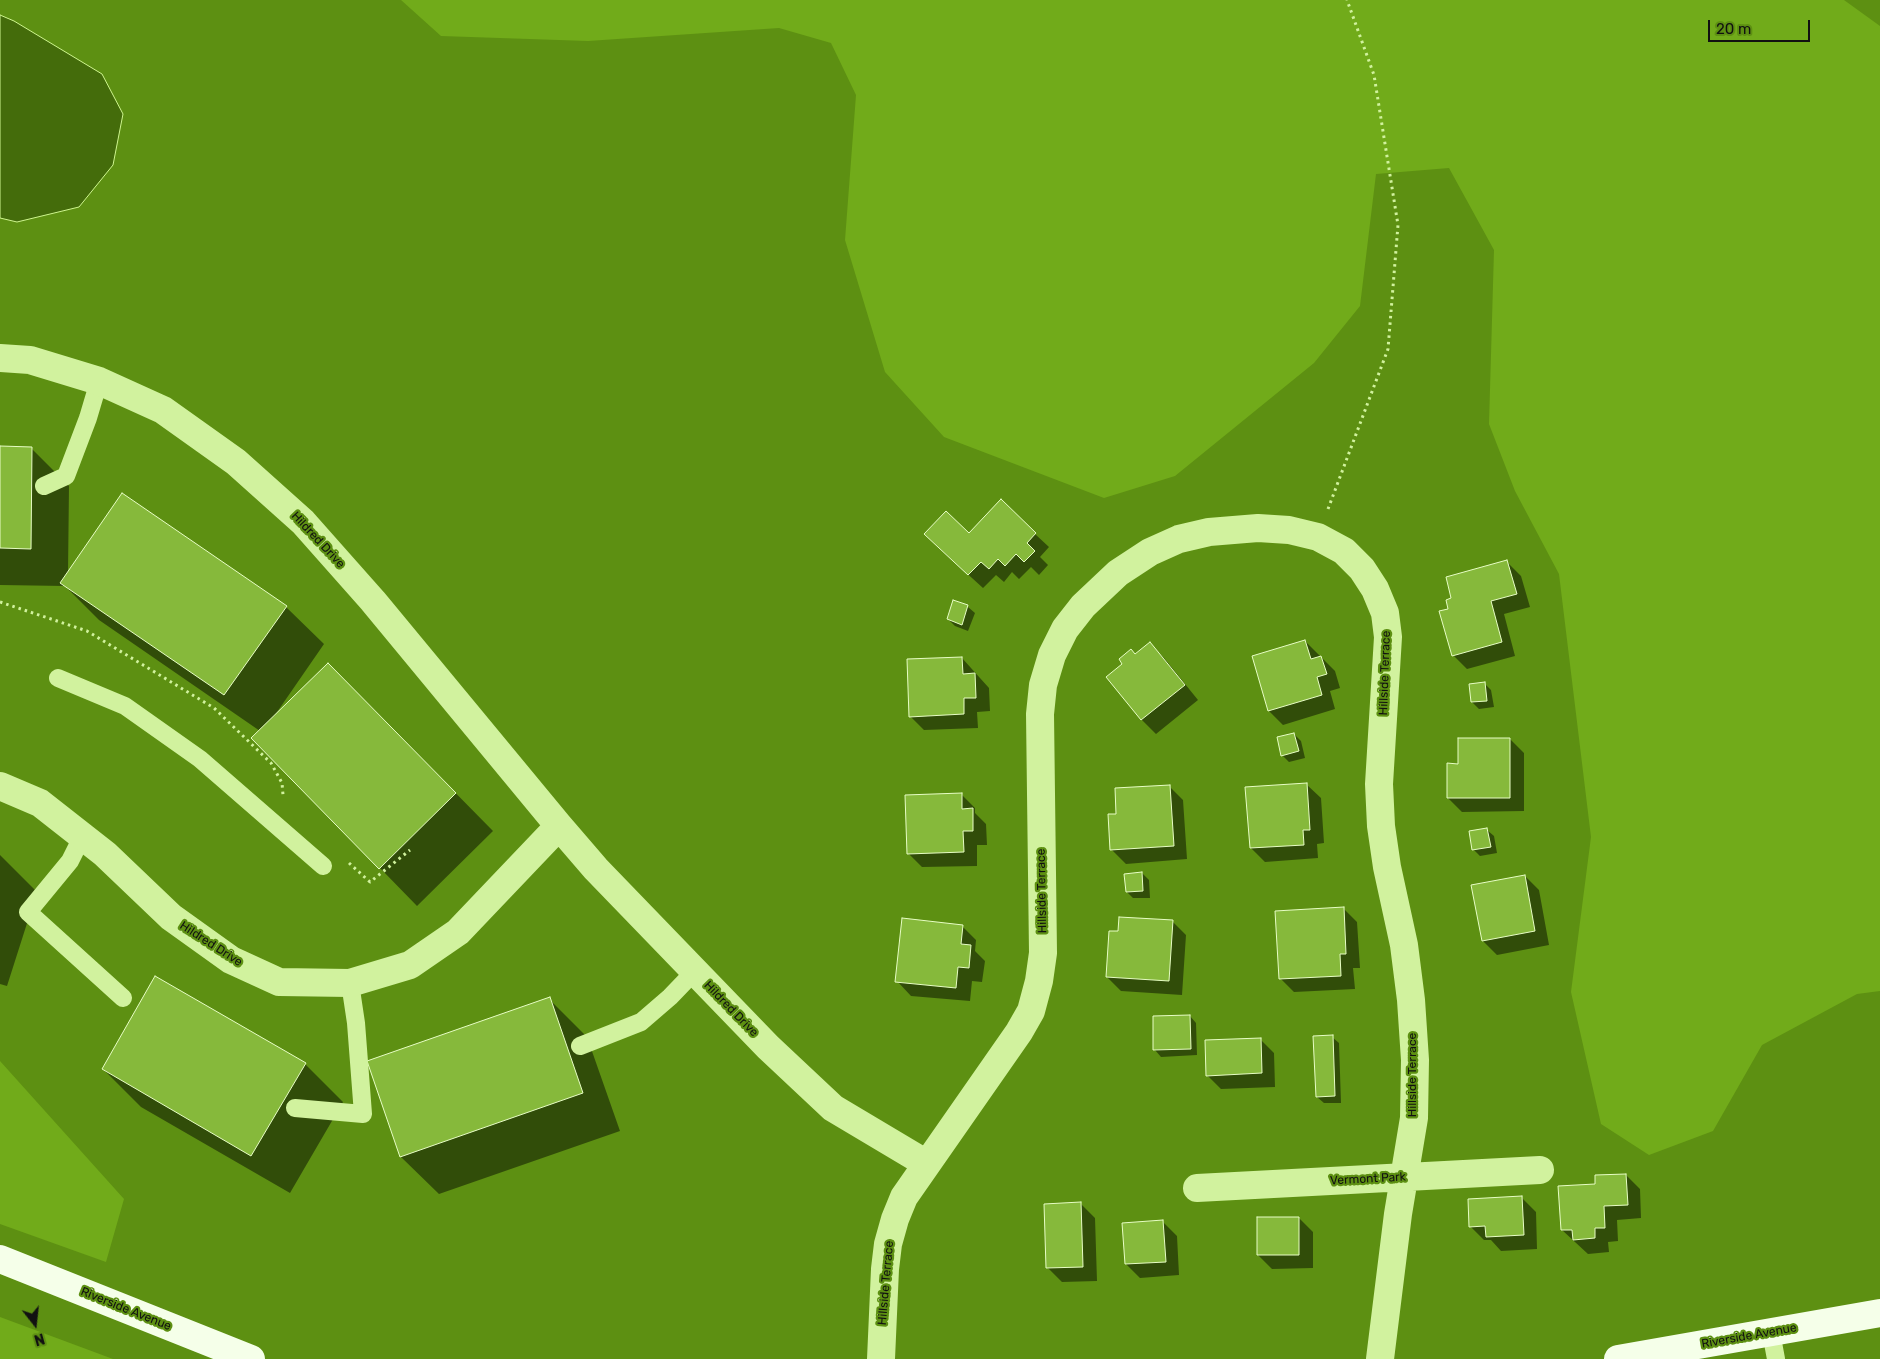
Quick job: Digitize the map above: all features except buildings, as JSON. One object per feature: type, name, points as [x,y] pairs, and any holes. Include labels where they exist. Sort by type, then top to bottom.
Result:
[{"type":"main road","name":"Riverside Avenue","points":[[0,1259],[251,1359]]},
{"type":"main road","name":"Riverside Avenue","points":[[1618,1359],[1880,1313]]},
{"type":"street","name":"Hildred Drive","points":[[0,358],[30,360],[98,381],[162,410],[236,462],[303,522],[373,601],[596,869],[768,1047],[833,1108],[927,1164]]},
{"type":"street","name":"Hillside Terrace","points":[[880,1359],[888,1244],[904,1197],[1019,1032],[1031,1011],[1039,980],[1043,953],[1040,714],[1043,685],[1049,663],[1065,629],[1083,606],[1118,573],[1150,552],[1179,539],[1209,532],[1258,528],[1289,530],[1318,537],[1344,551],[1362,569],[1375,589],[1385,613],[1388,637],[1379,784],[1381,826],[1387,867],[1404,945],[1411,1000],[1415,1060],[1414,1118],[1398,1214],[1380,1359]]},
{"type":"street","name":"Hildred Drive","points":[[0,786],[40,804],[105,854],[170,917],[232,960],[279,982],[350,983],[410,965],[458,932],[559,826]]},
{"type":"street","name":"Vermont Park","points":[[1197,1188],[1540,1170]]},
{"type":"lane","points":[[44,486],[66,476],[88,418],[98,381]]},
{"type":"lane","points":[[58,678],[125,706],[200,759],[322,866]]},
{"type":"lane","points":[[82,837],[70,861],[28,912],[123,998]]},
{"type":"lane","points":[[580,1046],[641,1022],[670,998],[695,971]]},
{"type":"lane","points":[[295,1108],[363,1114],[356,1023],[350,983]]},
{"type":"lane","points":[[1771,1332],[1776,1359]]},
{"type":"path","points":[[1318,537],[1388,349],[1398,225],[1374,75],[1347,0]]},
{"type":"shaded area","points":[[401,0],[1844,0],[1880,26],[1880,991],[1857,994],[1762,1045],[1713,1131],[1649,1155],[1601,1124],[1571,992],[1591,837],[1559,574],[1515,491],[1489,424],[1494,250],[1449,168],[1376,174],[1360,306],[1314,363],[1175,476],[1104,498],[944,437],[885,372],[845,240],[856,95],[831,43],[779,28],[588,41],[441,36]]},
{"type":"shaded area","points":[[0,15],[14,21],[102,74],[123,114],[113,165],[79,207],[17,222],[0,218]]},
{"type":"shaded area","points":[[0,1061],[124,1199],[106,1262],[0,1224]]},
{"type":"shaded area","points":[[0,1317],[113,1359],[0,1359]]}]
